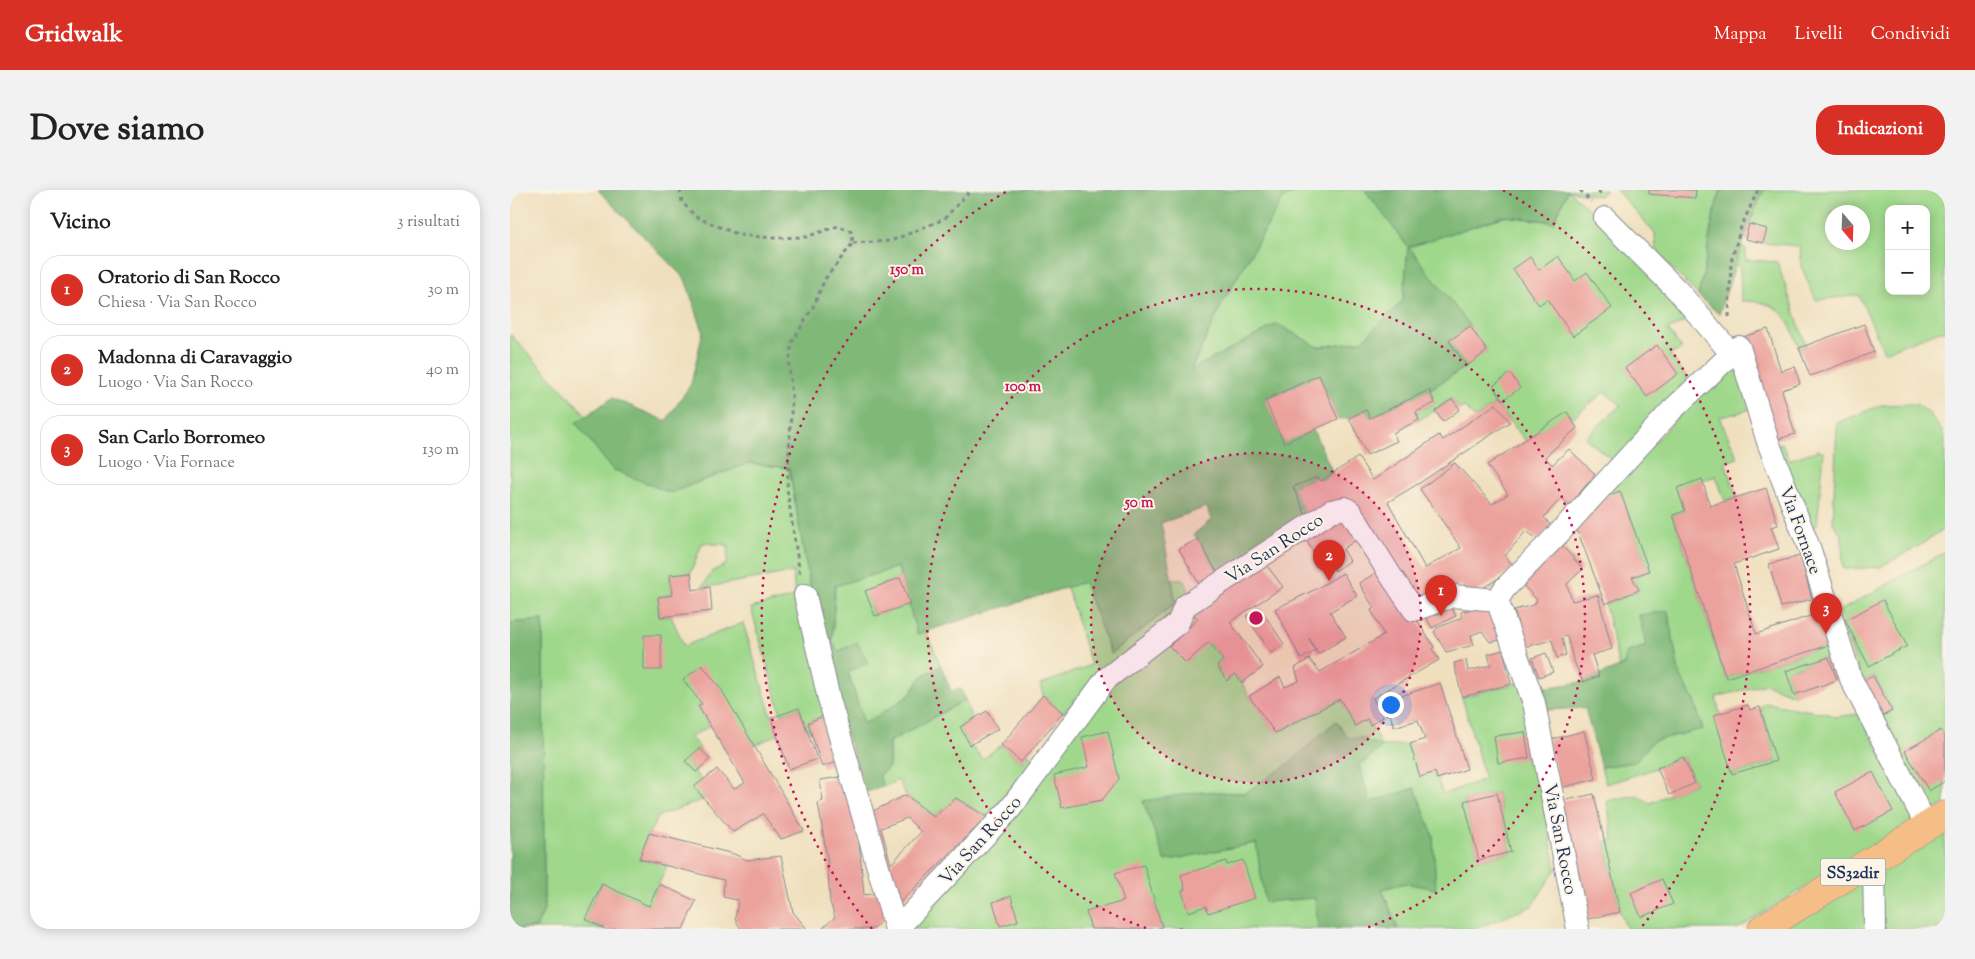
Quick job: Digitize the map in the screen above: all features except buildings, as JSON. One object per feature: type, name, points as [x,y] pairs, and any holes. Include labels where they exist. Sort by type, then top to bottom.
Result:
[{"type":"main road","name":"SS32dir","points":[[1762,929],[1936,820]]},
{"type":"street","name":"Via Fornace","points":[[1604,218],[1678,291],[1731,352],[1739,347],[1768,442],[1810,550],[1851,680],[1936,820]]},
{"type":"street","points":[[1497,600],[1505,588],[1561,532],[1672,410],[1731,352]]},
{"type":"street","name":"Via San Rocco","points":[[897,929],[1010,809],[1106,679],[1178,623],[1185,606],[1332,511],[1345,508],[1351,512],[1390,576],[1414,610],[1452,596],[1497,600],[1534,703],[1578,929]]},
{"type":"street","name":"Via San Rocco","points":[[805,595],[829,699],[897,929]]},
{"type":"street","points":[[1874,859],[1876,929]]},
{"type":"path","points":[[680,190],[682,202],[696,217],[739,235],[806,238],[838,226],[851,231],[852,243],[825,278],[813,307],[792,342],[789,366],[792,397],[787,489],[796,557],[805,595]]},
{"type":"path","points":[[852,243],[891,241],[944,219],[971,190]]},
{"type":"path","points":[[1731,352],[1729,314],[1731,262],[1741,227],[1758,190]]},
{"type":"green space","points":[[598,190],[1305,190],[1284,197],[1224,300],[1191,370],[1277,324],[1318,347],[1362,341],[1403,300],[1408,247],[1365,190],[1568,190],[1554,222],[1505,216],[1409,247],[1470,326],[1467,366],[1429,390],[1370,418],[1366,410],[1349,418],[1338,419],[1319,376],[1265,399],[1284,443],[1313,430],[1333,473],[1321,481],[1317,477],[1293,487],[1307,518],[1221,579],[1194,534],[1211,520],[1207,507],[1161,523],[1176,602],[1111,654],[1084,582],[917,634],[898,567],[835,586],[832,643],[839,651],[857,642],[868,663],[848,672],[864,724],[910,695],[922,676],[941,666],[951,691],[961,689],[965,700],[889,742],[889,767],[879,775],[883,787],[866,792],[819,653],[818,592],[811,593],[789,468],[749,463],[670,493],[612,469],[576,423],[612,398],[666,421],[691,384],[703,331],[685,279]]},
{"type":"green space","points":[[1305,190],[1365,190],[1408,247],[1506,216],[1554,222],[1568,190],[1607,190],[1600,196],[1569,191],[1605,224],[1693,317],[1668,330],[1682,349],[1670,355],[1689,380],[1615,462],[1585,438],[1621,405],[1604,392],[1571,419],[1567,413],[1525,440],[1496,404],[1475,418],[1464,407],[1460,409],[1452,399],[1419,420],[1416,412],[1435,403],[1429,390],[1487,351],[1408,248],[1404,300],[1362,341],[1318,347],[1277,324],[1190,371],[1224,300],[1284,197]]},
{"type":"green space","points":[[1616,190],[1721,190],[1713,216],[1702,282],[1698,295],[1670,267],[1656,249],[1655,233]]},
{"type":"green space","points":[[1721,190],[1764,190],[1749,224],[1719,314],[1698,295],[1702,282],[1713,216]]},
{"type":"green space","points":[[1764,190],[1945,190],[1945,331],[1940,331],[1884,352],[1859,295],[1816,300],[1801,266],[1800,246],[1763,243],[1745,239],[1749,224]]},
{"type":"green space","points":[[1742,246],[1746,249],[1746,260],[1777,262],[1806,345],[1799,348],[1786,318],[1773,307],[1765,303],[1741,301],[1740,269],[1736,263]]},
{"type":"green space","points":[[510,334],[587,416],[576,423],[670,493],[749,463],[789,468],[811,593],[818,592],[819,653],[839,710],[808,722],[811,732],[806,728],[799,708],[781,714],[751,608],[795,597],[793,572],[701,588],[713,571],[727,564],[728,545],[702,543],[691,573],[670,575],[672,595],[658,597],[660,617],[671,616],[684,646],[743,623],[777,735],[753,746],[702,704],[698,706],[710,726],[690,737],[700,748],[686,761],[702,781],[704,799],[659,816],[649,833],[639,859],[667,866],[649,906],[601,884],[585,919],[605,929],[520,929],[536,928],[544,910],[543,620],[510,623]]},
{"type":"green space","points":[[1733,359],[1753,408],[1719,417],[1738,458],[1725,462],[1737,497],[1725,501],[1716,476],[1677,488],[1685,511],[1673,515],[1726,678],[1829,645],[1829,657],[1786,671],[1794,695],[1766,684],[1716,697],[1733,774],[1776,761],[1760,707],[1765,703],[1829,714],[1834,717],[1860,714],[1915,820],[1737,929],[1627,929],[1620,912],[1605,842],[1613,839],[1607,801],[1637,795],[1650,803],[1695,783],[1683,757],[1657,768],[1606,784],[1601,767],[1635,762],[1653,741],[1703,729],[1694,701],[1679,673],[1668,612],[1646,646],[1619,667],[1605,604],[1639,590],[1632,577],[1649,571],[1620,492],[1602,498]]},
{"type":"green space","points":[[1916,404],[1930,414],[1945,436],[1945,528],[1919,546],[1880,567],[1843,569],[1842,536],[1833,523],[1837,423],[1881,405]]},
{"type":"green space","points":[[1782,443],[1789,460],[1819,450],[1824,452],[1817,525],[1811,529],[1776,444]]},
{"type":"green space","points":[[1945,552],[1945,804],[1929,814],[1881,717],[1892,711],[1874,676],[1862,681],[1838,612]]},
{"type":"green space","points":[[898,567],[900,578],[866,591],[874,616],[910,604],[917,634],[926,631],[941,666],[922,676],[910,695],[864,725],[848,671],[868,663],[838,651],[832,643],[835,586]]},
{"type":"green space","points":[[1172,579],[1182,579],[1197,603],[1100,674],[1063,713],[1043,695],[1040,685],[1091,665],[1067,587],[1084,582],[1111,654],[1176,603]]},
{"type":"green space","points":[[1668,611],[1679,673],[1694,701],[1703,729],[1653,741],[1635,762],[1601,767],[1585,708],[1545,710],[1542,688],[1583,682],[1624,665],[1627,652],[1646,646],[1639,615]]},
{"type":"green space","points":[[1193,615],[1209,642],[1223,660],[1217,666],[1227,680],[1235,674],[1275,733],[1340,699],[1355,725],[1367,719],[1382,746],[1410,744],[1420,776],[1435,772],[1443,794],[1485,779],[1462,697],[1521,682],[1556,869],[1532,906],[1498,920],[1474,929],[1398,929],[1382,889],[1406,883],[1435,889],[1370,802],[1359,765],[1381,747],[1363,738],[1348,739],[1336,721],[1291,762],[1245,793],[1200,792],[1256,843],[1259,857],[1315,898],[1318,929],[904,929],[1105,691]],"holes":[[[1497,793],[1511,852],[1479,860],[1464,801]]]},
{"type":"green space","points":[[543,620],[544,910],[536,928],[510,929],[510,623]]},
{"type":"green space","points":[[965,700],[972,720],[960,727],[970,745],[983,759],[1001,745],[1021,762],[1028,754],[1035,759],[987,817],[956,798],[934,817],[906,795],[898,780],[883,787],[879,775],[889,767],[889,742]]},
{"type":"green space","points":[[1336,721],[1348,738],[1363,738],[1382,747],[1359,766],[1370,802],[1415,788],[1433,835],[1436,889],[1406,883],[1382,889],[1398,929],[1318,929],[1315,898],[1265,902],[1256,843],[1165,861],[1143,801],[1200,792],[1245,793],[1291,762]]},
{"type":"green space","points":[[1945,831],[1945,929],[1782,929]]},
{"type":"place","name":"Madonna di Caravaggio","points":[[1329,581]]},
{"type":"place","name":"Oratorio di San Rocco","points":[[1441,616]]},
{"type":"place","name":"San Carlo Borromeo","points":[[1826,634]]}]
